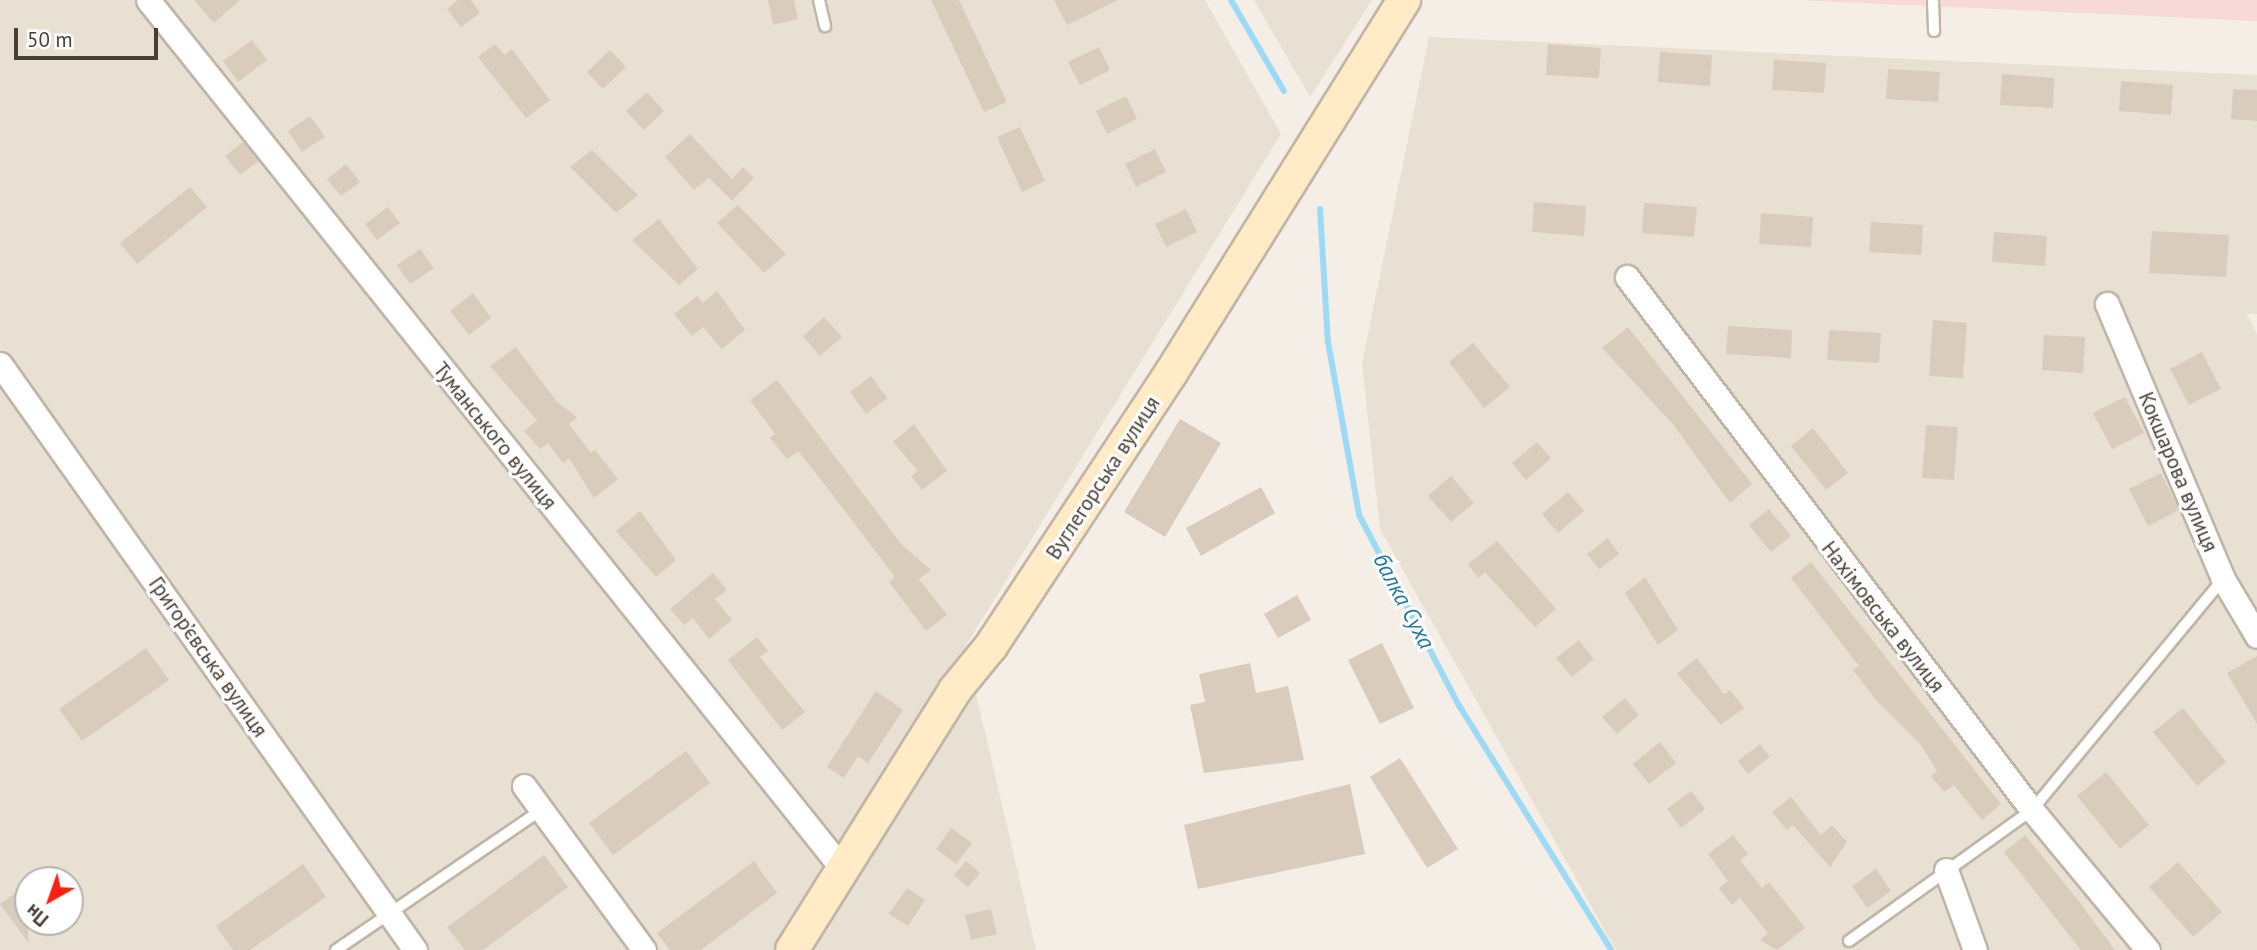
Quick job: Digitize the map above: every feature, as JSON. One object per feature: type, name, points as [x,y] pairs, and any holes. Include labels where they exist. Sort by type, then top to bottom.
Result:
[{"type":"main road","name":"Вуглегорська вулиця","points":[[792,950],[955,691],[991,646],[1171,373],[1404,0]]},
{"type":"street","name":"Туманського вулиця","points":[[148,0],[844,871]]},
{"type":"street","name":"Нахімовська вулиця","points":[[1626,277],[2032,810],[2148,950]]},
{"type":"street","name":"Кокшарова вулиця","points":[[2107,304],[2223,579],[2257,636]]},
{"type":"street","name":"Григор’євська вулиця","points":[[0,364],[415,950]]},
{"type":"street","points":[[524,786],[643,950]]},
{"type":"street","points":[[1946,870],[1975,950]]},
{"type":"lane","points":[[819,0],[825,26]]},
{"type":"lane","points":[[1933,0],[1934,31]]},
{"type":"lane","points":[[1849,941],[2032,810],[2223,579]]},
{"type":"lane","points":[[336,950],[541,810]]},
{"type":"shaded area","points":[[0,0],[1205,0],[1281,134],[965,647],[1036,950],[0,950]]},
{"type":"shaded area","points":[[1254,0],[1372,0],[1310,97]]},
{"type":"shaded area","points":[[1795,0],[2257,0],[2257,21]]},
{"type":"shaded area","points":[[1429,37],[2257,75],[2257,314],[2247,314],[2257,334],[2257,950],[1616,950],[1380,529],[1362,363]]},
{"type":"building","points":[[194,0],[240,0],[214,23]]},
{"type":"building","points":[[458,0],[471,0],[480,13],[461,27],[447,9]]},
{"type":"building","points":[[768,0],[794,0],[798,19],[773,25]]},
{"type":"building","points":[[931,0],[959,0],[1007,102],[984,112]]},
{"type":"building","points":[[1054,0],[1118,0],[1067,25]]},
{"type":"building","points":[[252,40],[267,60],[238,82],[223,61]]},
{"type":"building","points":[[495,44],[505,55],[512,49],[550,100],[526,118],[478,57]]},
{"type":"building","points":[[1548,44],[1601,48],[1599,78],[1546,75]]},
{"type":"building","points":[[1099,47],[1110,70],[1080,85],[1068,62]]},
{"type":"building","points":[[610,50],[626,67],[603,89],[587,72]]},
{"type":"building","points":[[1660,52],[1712,55],[1710,86],[1658,82]]},
{"type":"building","points":[[1774,60],[1826,63],[1824,93],[1772,90]]},
{"type":"building","points":[[1888,69],[1940,72],[1938,102],[1886,99]]},
{"type":"building","points":[[2002,74],[2054,78],[2053,108],[2000,105]]},
{"type":"building","points":[[2121,81],[2173,85],[2171,115],[2119,111]]},
{"type":"building","points":[[2233,89],[2257,90],[2257,121],[2231,119]]},
{"type":"building","points":[[647,92],[664,111],[644,130],[626,111]]},
{"type":"building","points":[[1126,96],[1137,119],[1107,134],[1096,111]]},
{"type":"building","points":[[310,116],[325,137],[302,152],[288,131]]},
{"type":"building","points":[[1020,127],[1045,181],[1022,192],[997,137]]},
{"type":"building","points":[[690,134],[732,179],[743,167],[754,178],[732,201],[709,178],[694,190],[665,157]]},
{"type":"building","points":[[243,142],[259,161],[240,175],[225,156]]},
{"type":"building","points":[[1155,149],[1166,172],[1136,187],[1125,164]]},
{"type":"building","points":[[592,150],[638,195],[616,213],[570,167]]},
{"type":"building","points":[[346,164],[360,182],[341,196],[327,179]]},
{"type":"building","points":[[190,187],[207,207],[137,264],[120,243]]},
{"type":"building","points":[[1534,202],[1586,206],[1584,236],[1532,232]]},
{"type":"building","points":[[1644,203],[1697,207],[1694,237],[1642,233]]},
{"type":"building","points":[[738,205],[786,254],[764,273],[717,223]]},
{"type":"building","points":[[388,207],[400,223],[377,240],[365,224]]},
{"type":"building","points":[[1186,209],[1197,232],[1166,247],[1155,224]]},
{"type":"building","points":[[1761,213],[1813,217],[1811,247],[1759,244]]},
{"type":"building","points":[[659,219],[698,269],[679,285],[632,240]]},
{"type":"building","points":[[1871,222],[1923,225],[1921,255],[1869,252]]},
{"type":"building","points":[[2152,231],[2229,235],[2226,277],[2149,273]]},
{"type":"building","points":[[1994,232],[2047,236],[2045,266],[1992,262]]},
{"type":"building","points":[[420,249],[434,268],[410,284],[397,265]]},
{"type":"building","points":[[717,291],[745,330],[722,349],[703,327],[692,336],[674,314],[697,296],[703,303]]},
{"type":"building","points":[[473,293],[491,318],[469,335],[450,311]]},
{"type":"building","points":[[824,317],[842,337],[820,356],[803,336]]},
{"type":"building","points":[[1933,320],[1967,323],[1963,378],[1929,376]]},
{"type":"building","points":[[1728,326],[1792,330],[1791,358],[1726,354]]},
{"type":"building","points":[[1628,327],[1752,484],[1730,503],[1672,423],[1602,348]]},
{"type":"building","points":[[1829,330],[1881,333],[1879,363],[1827,360]]},
{"type":"building","points":[[2044,335],[2085,337],[2083,373],[2042,370]]},
{"type":"building","points":[[1473,343],[1510,387],[1484,408],[1449,362]]},
{"type":"building","points":[[516,347],[557,402],[577,417],[569,424],[591,453],[595,450],[618,479],[594,498],[569,458],[563,463],[548,443],[540,449],[524,431],[537,420],[490,366]]},
{"type":"building","points":[[2202,352],[2221,389],[2189,405],[2170,369]]},
{"type":"building","points":[[871,376],[887,398],[866,414],[850,392]]},
{"type":"building","points":[[777,380],[901,544],[931,570],[919,579],[947,615],[926,631],[889,582],[895,577],[798,451],[787,459],[770,438],[775,434],[750,400]]},
{"type":"building","points":[[2125,397],[2144,433],[2112,449],[2093,413]]},
{"type":"building","points":[[1180,419],[1221,443],[1165,537],[1124,512]]},
{"type":"building","points":[[914,424],[947,471],[922,490],[911,476],[918,471],[893,442]]},
{"type":"building","points":[[1926,425],[1958,427],[1954,480],[1922,478]]},
{"type":"building","points":[[1813,428],[1848,473],[1826,490],[1791,446]]},
{"type":"building","points":[[1537,442],[1551,458],[1526,480],[1512,463]]},
{"type":"building","points":[[2161,473],[2179,510],[2148,526],[2129,489]]},
{"type":"building","points":[[1451,476],[1474,503],[1451,522],[1428,496]]},
{"type":"building","points":[[1261,487],[1275,513],[1201,556],[1186,528]]},
{"type":"building","points":[[1568,492],[1584,511],[1558,533],[1542,514]]},
{"type":"building","points":[[1769,509],[1791,536],[1771,552],[1749,525]]},
{"type":"building","points":[[640,511],[676,560],[656,577],[616,531]]},
{"type":"building","points":[[1608,538],[1619,554],[1599,569],[1587,554]]},
{"type":"building","points":[[1497,541],[1556,609],[1535,627],[1485,572],[1478,578],[1468,564]]},
{"type":"building","points":[[1811,562],[2001,804],[1982,820],[1954,785],[1944,792],[1931,776],[1937,771],[1921,745],[1876,700],[1853,670],[1859,666],[1791,578]]},
{"type":"building","points":[[713,573],[727,590],[715,599],[732,620],[709,639],[693,618],[684,625],[670,609]]},
{"type":"building","points":[[1645,577],[1678,630],[1658,645],[1625,593]]},
{"type":"building","points":[[1297,595],[1311,620],[1278,638],[1264,614]]},
{"type":"building","points":[[757,637],[768,651],[760,657],[805,712],[782,730],[728,660]]},
{"type":"building","points":[[1579,640],[1594,659],[1572,677],[1556,658]]},
{"type":"building","points":[[1382,643],[1414,708],[1380,724],[1348,660]]},
{"type":"building","points":[[146,648],[169,680],[82,741],[59,709]]},
{"type":"building","points":[[2257,656],[2257,724],[2227,673]]},
{"type":"building","points":[[1697,658],[1724,694],[1730,690],[1744,708],[1721,725],[1677,674]]},
{"type":"building","points":[[1250,663],[1256,693],[1288,686],[1304,760],[1204,773],[1190,705],[1205,702],[1199,674]]},
{"type":"building","points":[[876,691],[903,710],[868,763],[858,756],[844,778],[827,767]]},
{"type":"building","points":[[1625,698],[1639,715],[1617,734],[1602,717]]},
{"type":"building","points":[[2183,708],[2226,762],[2197,786],[2153,732]]},
{"type":"building","points":[[1660,742],[1676,763],[1649,784],[1633,764]]},
{"type":"building","points":[[1760,744],[1770,757],[1748,774],[1738,761]]},
{"type":"building","points":[[686,751],[710,783],[613,855],[589,823]]},
{"type":"building","points":[[1400,758],[1458,849],[1427,868],[1370,777]]},
{"type":"building","points":[[2106,772],[2149,825],[2120,849],[2077,796]]},
{"type":"building","points":[[1350,784],[1365,854],[1198,889],[1184,825]]},
{"type":"building","points":[[1691,791],[1705,809],[1681,828],[1667,809]]},
{"type":"building","points":[[1791,797],[1821,835],[1832,825],[1847,842],[1830,867],[1793,825],[1787,830],[1772,812]]},
{"type":"building","points":[[951,828],[972,843],[956,864],[936,849]]},
{"type":"building","points":[[1733,835],[1748,854],[1740,860],[1762,888],[1769,882],[1805,928],[1777,950],[1760,940],[1768,933],[1740,898],[1732,905],[1719,888],[1728,881],[1708,854]]},
{"type":"building","points":[[2025,835],[2115,950],[2081,950],[2004,852]]},
{"type":"building","points":[[544,855],[568,887],[483,950],[465,950],[447,927]]},
{"type":"building","points":[[754,861],[777,893],[701,950],[670,950],[657,933]]},
{"type":"building","points":[[966,861],[980,873],[968,887],[954,875]]},
{"type":"building","points":[[2178,862],[2222,912],[2193,937],[2149,887]]},
{"type":"building","points":[[303,864],[326,897],[250,950],[233,950],[216,926]]},
{"type":"building","points":[[1876,869],[1891,891],[1867,908],[1852,886]]},
{"type":"building","points":[[907,888],[925,900],[908,926],[889,914]]},
{"type":"building","points":[[14,894],[14,923],[0,904]]},
{"type":"building","points":[[991,909],[997,934],[971,940],[965,915]]},
{"type":"waterway","name":"балка Суха","points":[[1231,0],[1284,91]]},
{"type":"waterway","name":"балка Суха","points":[[1320,209],[1328,342],[1359,515],[1460,707],[1611,950]]}]
